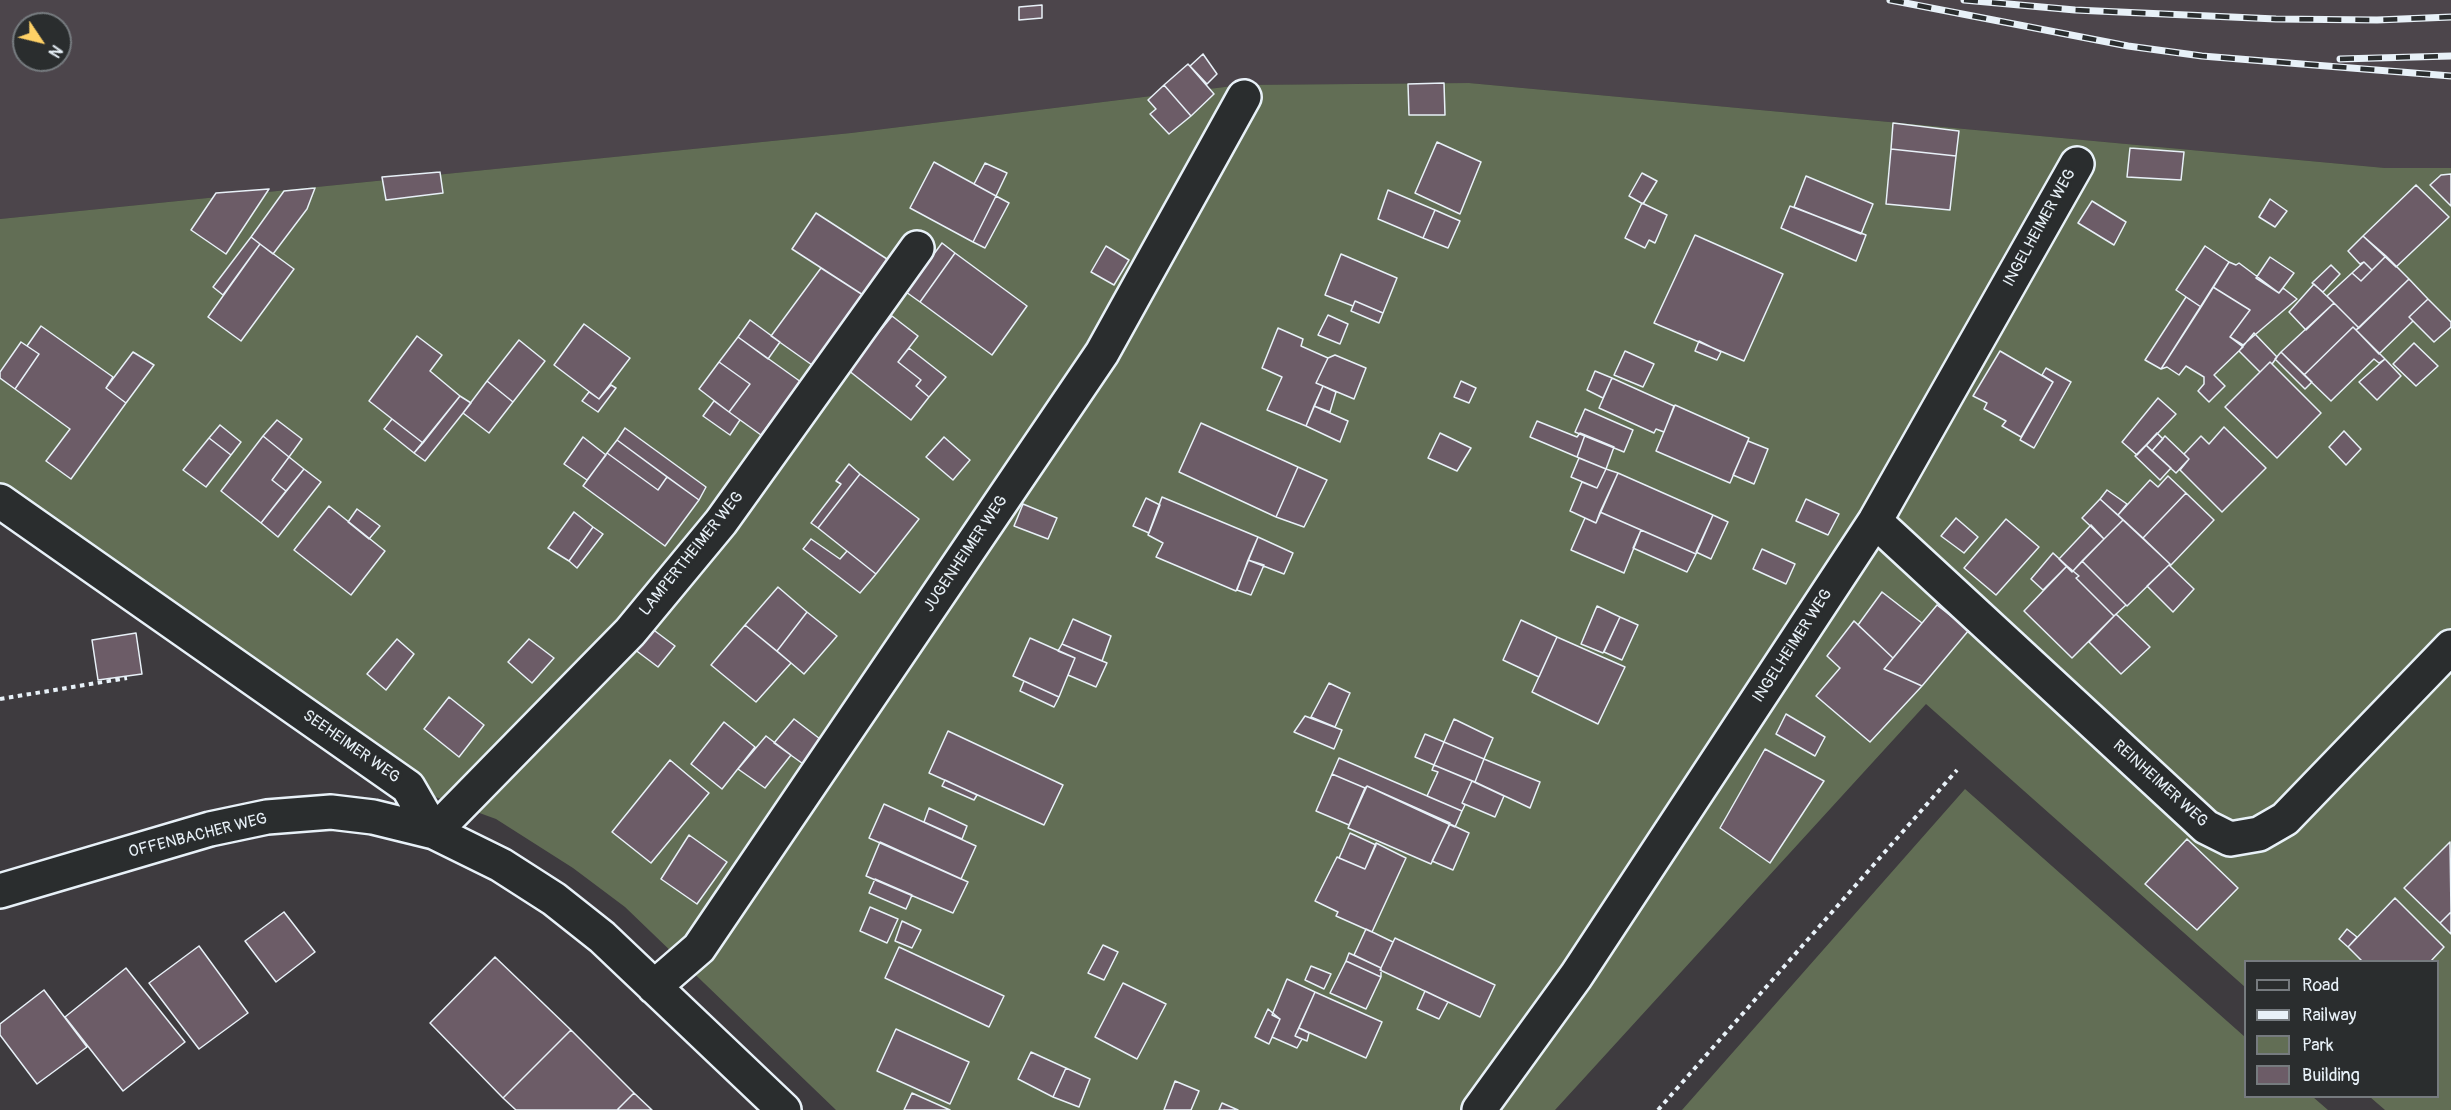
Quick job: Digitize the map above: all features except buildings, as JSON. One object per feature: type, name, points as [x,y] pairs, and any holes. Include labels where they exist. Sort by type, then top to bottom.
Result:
[{"type":"street","name":"JUGENHEIMER WEG","points":[[654,987],[699,948],[1102,353],[1244,97]]},
{"type":"street","name":"INGELHEIMER WEG","points":[[1479,1110],[1576,976],[1875,521],[2077,164]]},
{"type":"street","name":"LAMPERTHEIMER WEG","points":[[434,832],[630,632],[721,522],[918,248]]},
{"type":"street","name":"SEEHEIMER WEG","points":[[0,501],[408,788],[434,832]]},
{"type":"street","name":"REINHEIMER WEG","points":[[1875,521],[2206,828],[2230,839],[2259,834],[2285,819],[2451,647]]},
{"type":"street","name":"OFFENBACHER WEG","points":[[0,891],[210,829],[267,817],[331,812],[373,817],[434,832]]},
{"type":"street","points":[[434,832],[501,865],[554,899],[602,937],[784,1110]]},
{"type":"path","points":[[0,699],[127,678]]},
{"type":"path","points":[[1658,1110],[1957,770]]},
{"type":"shaded area","points":[[0,0],[2451,0],[2451,168],[2385,168],[1469,83],[1241,85],[851,133],[0,219]]},
{"type":"green space","points":[[1469,83],[2385,168],[2451,168],[2451,1110],[2385,1110],[2371,1098],[2439,1098],[2439,960],[2244,960],[2244,986],[1926,704],[1555,1110],[836,1110],[625,907],[573,868],[496,819],[430,795],[0,500],[0,219],[851,133],[1241,85]]},
{"type":"green space","points":[[1965,789],[2244,1036],[2244,1098],[2314,1098],[2328,1110],[1682,1110]]},
{"type":"railway","points":[[1890,0],[2128,46],[2202,56],[2451,76]]},
{"type":"railway","points":[[1964,0],[2075,10],[2276,19],[2377,20],[2451,17]]},
{"type":"railway","points":[[2340,59],[2451,56]]}]
